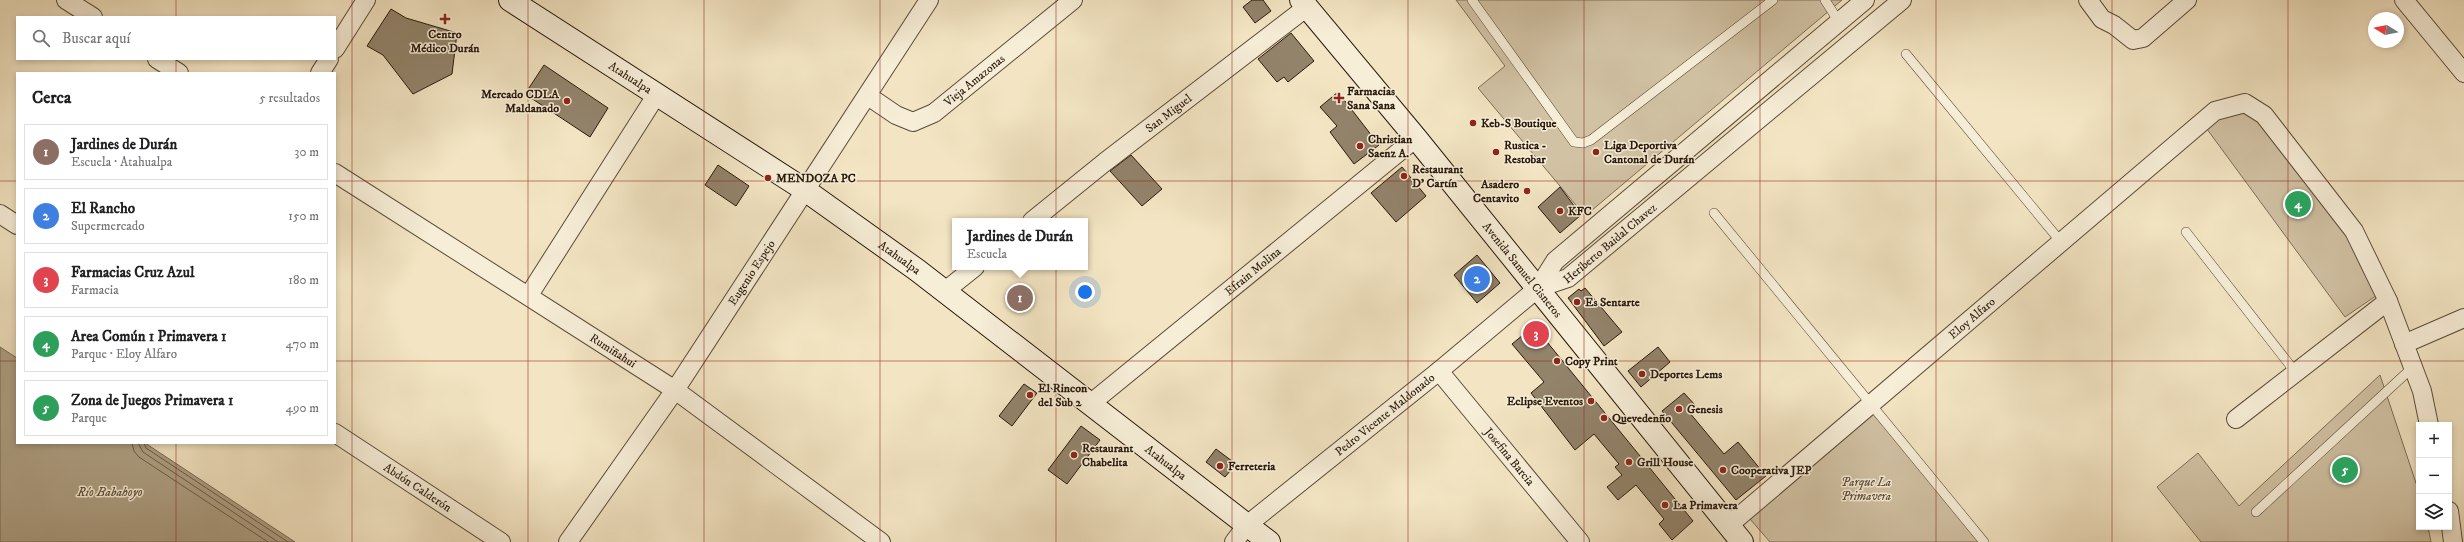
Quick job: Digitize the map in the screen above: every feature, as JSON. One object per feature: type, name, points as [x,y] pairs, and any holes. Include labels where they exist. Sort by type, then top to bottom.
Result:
[{"type":"street","points":[[66,0],[90,16]]},
{"type":"street","points":[[336,47],[366,0]]},
{"type":"street","name":"Atahualpa","points":[[510,0],[805,190],[945,292],[1269,542]]},
{"type":"street","name":"Eugenio Espejo","points":[[568,542],[675,390],[868,96],[929,0]]},
{"type":"street","name":"Vieja Amazonas","points":[[868,96],[896,115],[913,122],[934,113],[1073,0]]},
{"type":"street","name":"Heriberto Baidal Chavez","points":[[1538,288],[1555,261],[1865,0]]},
{"type":"street","name":"Heriberto Baidal Chavez","points":[[1538,288],[1568,278],[1902,0]]},
{"type":"street","points":[[2088,0],[2102,19],[2114,25],[2132,40],[2143,38],[2187,0]]},
{"type":"street","points":[[2404,0],[2461,64]]},
{"type":"street","name":"Avenida Samuel Cisneros","points":[[1304,4],[1416,138],[1742,542]]},
{"type":"street","name":"San Miguel","points":[[1036,218],[1304,4]]},
{"type":"street","points":[[159,60],[177,72]]},
{"type":"street","points":[[321,72],[327,60]]},
{"type":"street","points":[[529,296],[657,94]]},
{"type":"street","name":"Eloy Alfaro","points":[[1729,525],[2215,112],[2245,104],[2264,115],[2354,231],[2388,301]]},
{"type":"street","name":"Efrain Molina","points":[[1090,404],[1416,138]]},
{"type":"street","name":"Rumiñahui","points":[[336,174],[675,390],[882,542]]},
{"type":"street","points":[[0,214],[16,224]]},
{"type":"street","points":[[945,292],[971,270]]},
{"type":"street","name":"Pedro Vicente Maldonado","points":[[1234,542],[1247,525],[1439,371],[1538,288]]},
{"type":"street","points":[[2236,419],[2388,301],[2422,391],[2429,422]]},
{"type":"street","points":[[2404,344],[2464,318]]},
{"type":"street","name":"Josefina Barcia","points":[[1439,371],[1580,542]]},
{"type":"street","name":"Abdón Calderón","points":[[336,435],[501,542]]},
{"type":"street","points":[[2451,530],[2453,542]]},
{"type":"lane","points":[[1472,0],[1574,142],[1583,143],[1591,140],[1773,0]]},
{"type":"lane","points":[[1825,0],[1839,22]]},
{"type":"lane","points":[[1906,54],[2061,242]]},
{"type":"lane","points":[[1714,213],[1872,403],[1984,542]]},
{"type":"lane","points":[[2186,232],[2296,373]]},
{"type":"lane","points":[[2256,512],[2413,367]]},
{"type":"green space","name":"Liga Deportiva Cantonal de Durán","points":[[1456,0],[1842,0],[1585,216],[1478,88],[1505,66]]},
{"type":"green space","points":[[2245,103],[2324,192],[2383,291],[2345,317],[2204,125]]},
{"type":"green space","points":[[2380,375],[2416,483],[2416,530],[2429,530],[2431,542],[2201,542],[2157,487],[2198,453],[2239,506]]},
{"type":"green space","name":"Parque La Primavera","points":[[1873,414],[1982,542],[1770,542],[1750,519]]},
{"type":"water","name":"Río Babahoyo","points":[[0,347],[16,357],[16,444],[147,444],[295,542],[0,542]]},
{"type":"building","points":[[1252,0],[1263,0],[1271,11],[1255,23],[1243,7]]},
{"type":"building","points":[[391,9],[406,18],[457,33],[452,74],[413,94],[383,55],[367,46]]},
{"type":"building","points":[[1291,33],[1314,61],[1288,82],[1284,77],[1277,82],[1258,59]]},
{"type":"building","name":"Mercado CDLA Maldanado","points":[[544,65],[608,108],[590,137],[525,94]]},
{"type":"building","points":[[1338,92],[1379,145],[1354,164],[1330,132],[1337,126],[1320,107]]},
{"type":"building","points":[[1131,155],[1162,189],[1142,206],[1110,171]]},
{"type":"building","points":[[718,165],[749,186],[736,206],[705,185]]},
{"type":"building","points":[[1402,167],[1426,196],[1396,222],[1371,193]]},
{"type":"building","name":"KFC","points":[[1560,187],[1581,215],[1560,233],[1538,207]]},
{"type":"building","points":[[1477,255],[1500,283],[1477,303],[1454,275]]},
{"type":"building","points":[[1585,288],[1622,332],[1604,346],[1568,298],[1579,289],[1581,291]]},
{"type":"building","points":[[1534,326],[1693,521],[1672,540],[1659,524],[1664,519],[1636,485],[1618,500],[1607,487],[1622,475],[1615,467],[1619,464],[1594,434],[1575,450],[1531,393],[1544,382],[1512,344]]},
{"type":"building","points":[[1658,347],[1670,362],[1641,387],[1628,371]]},
{"type":"building","points":[[1024,384],[1037,393],[1012,426],[999,416]]},
{"type":"building","points":[[1684,393],[1696,406],[1689,412],[1724,454],[1738,442],[1766,476],[1736,500],[1662,411]]},
{"type":"building","name":"Restaurant Chabelita","points":[[1081,426],[1100,440],[1067,484],[1048,470]]},
{"type":"building","points":[[1216,449],[1236,464],[1225,477],[1206,462]]},
{"type":"place","name":"Centro Médico Durán","points":[[445,19]]},
{"type":"place","name":"Farmacias Sana Sana","points":[[1339,98]]},
{"type":"place","name":"Mercado CDLA Maldanado","points":[[567,101]]},
{"type":"place","name":"Keb-S Boutique","points":[[1473,123]]},
{"type":"place","name":"Christian Saenz A.","points":[[1360,146]]},
{"type":"place","name":"Rustica - Restobar","points":[[1496,152]]},
{"type":"place","name":"Liga Deportiva Cantonal de Durán","points":[[1596,152]]},
{"type":"place","name":"Restaurant D' Cartín","points":[[1404,176]]},
{"type":"place","name":"MENDOZA PC","points":[[768,178]]},
{"type":"place","name":"Asadero Centavito","points":[[1527,191]]},
{"type":"place","name":"Area Común 1 Primavera 1","points":[[2298,204]]},
{"type":"place","name":"KFC","points":[[1560,211]]},
{"type":"place","name":"El Rancho","points":[[1477,279]]},
{"type":"place","name":"Jardines de Durán","points":[[1020,298]]},
{"type":"place","name":"Es Sentarte","points":[[1577,302]]},
{"type":"place","name":"Farmacias Cruz Azul","points":[[1536,334]]},
{"type":"place","name":"Copy Print","points":[[1557,361]]},
{"type":"place","name":"Deportes Lems","points":[[1642,374]]},
{"type":"place","name":"El Rincon del Sub 2","points":[[1030,395]]},
{"type":"place","name":"Eclipse Eventos","points":[[1591,401]]},
{"type":"place","name":"Genesis","points":[[1679,409]]},
{"type":"place","name":"Quevedenño","points":[[1604,418]]},
{"type":"place","name":"Restaurant Chabelita","points":[[1074,455]]},
{"type":"place","name":"Grill House","points":[[1629,462]]},
{"type":"place","name":"Ferreteria","points":[[1220,466]]},
{"type":"place","name":"Cooperativa JEP","points":[[1723,470]]},
{"type":"place","name":"Zona de Juegos Primavera 1","points":[[2345,470]]},
{"type":"place","name":"La Primavera","points":[[1665,505]]}]
